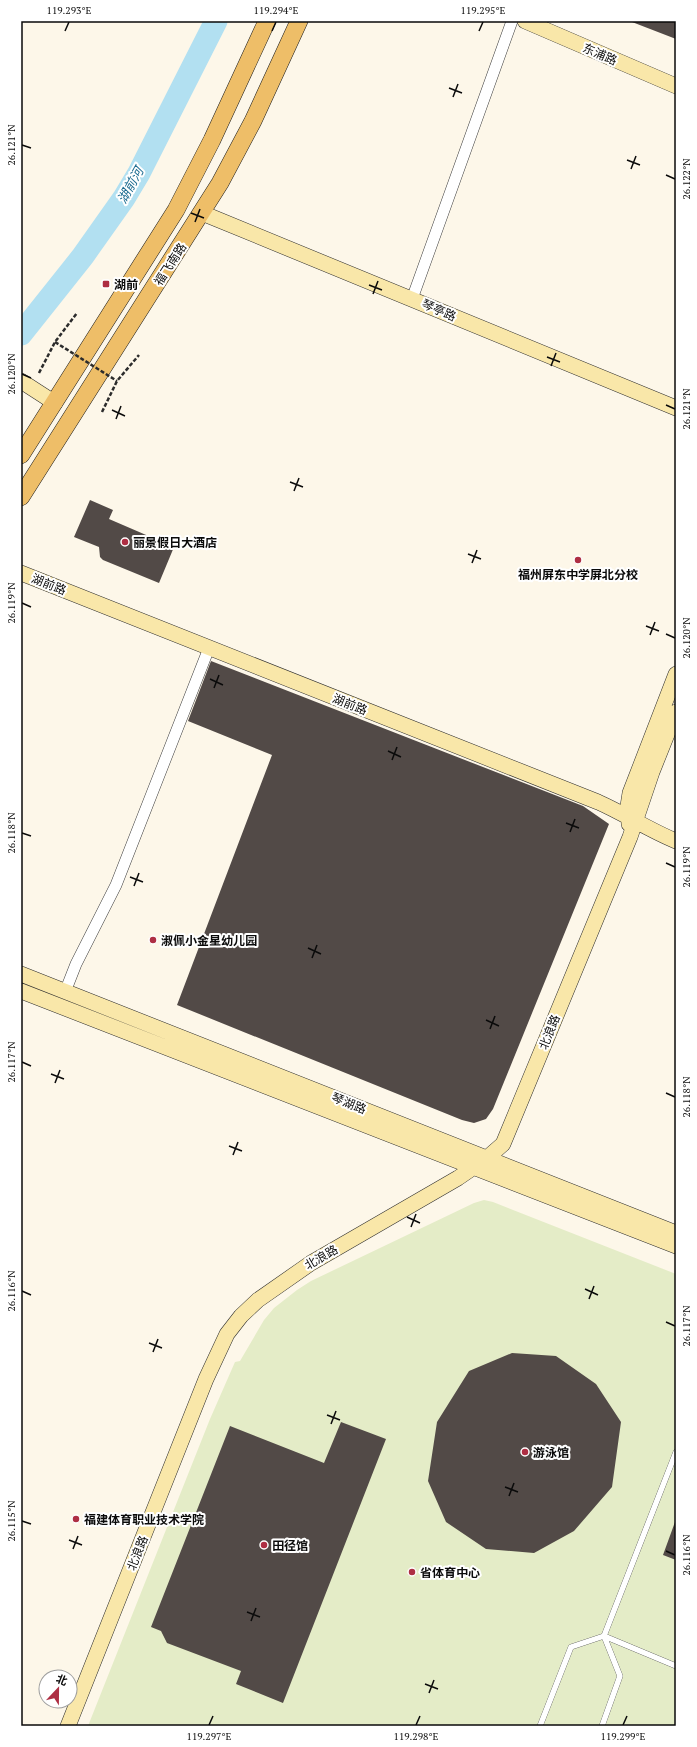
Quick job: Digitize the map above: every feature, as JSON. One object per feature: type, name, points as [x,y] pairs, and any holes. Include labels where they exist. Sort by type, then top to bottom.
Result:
[{"type":"main road","name":"福飞南路","points":[[21,455],[176,210],[212,140],[267,21]]},
{"type":"main road","name":"福飞南路","points":[[21,497],[202,213],[236,155],[299,21]]},
{"type":"street","points":[[412,299],[512,21]]},
{"type":"street","name":"东浦路","points":[[525,21],[676,86]]},
{"type":"street","name":"琴亭路","points":[[202,213],[676,408]]},
{"type":"street","points":[[21,381],[55,403]]},
{"type":"street","name":"湖前路","points":[[21,573],[598,802],[632,818],[654,832],[676,841]]},
{"type":"street","points":[[65,992],[76,964],[116,885],[209,648]]},
{"type":"street","name":"北浪路","points":[[68,1726],[206,1379],[221,1344],[234,1323],[258,1300],[297,1271],[458,1178],[487,1158],[503,1144],[630,837],[632,818],[630,793],[676,674]]},
{"type":"street","name":"北浪路","points":[[632,818],[676,712]]},
{"type":"street","name":"琴湖路","points":[[21,974],[676,1233]]},
{"type":"street","points":[[21,991],[676,1246]]},
{"type":"lane","points":[[602,1726],[620,1676],[604,1636],[676,1452]]},
{"type":"lane","points":[[540,1726],[571,1647],[604,1636],[676,1666]]},
{"type":"path","points":[[39,373],[55,342],[77,313]]},
{"type":"path","points":[[55,342],[117,381]]},
{"type":"path","points":[[102,412],[117,381],[140,354]]},
{"type":"green space","name":"省体育中心","points":[[484,1200],[493,1202],[676,1274],[676,1726],[88,1726],[210,1419],[235,1362],[240,1361],[264,1320],[274,1308],[311,1281],[474,1203]]},
{"type":"building","points":[[676,21],[676,39],[632,22]]},
{"type":"building","name":"丽景假日大酒店","points":[[90,500],[113,510],[109,519],[174,547],[159,583],[103,560],[100,557],[99,547],[74,537]]},
{"type":"building","points":[[211,661],[583,806],[609,824],[493,1109],[486,1119],[474,1123],[462,1120],[177,1005],[272,755],[188,721]]},
{"type":"building","name":"游泳馆","points":[[512,1353],[556,1356],[596,1384],[621,1422],[612,1487],[574,1531],[534,1553],[486,1549],[446,1522],[428,1481],[437,1422],[469,1371]]},
{"type":"building","name":"田径馆","points":[[341,1422],[386,1439],[283,1703],[236,1684],[241,1671],[167,1643],[161,1631],[151,1627],[230,1426],[324,1463]]},
{"type":"building","points":[[675,1522],[676,1523],[676,1560],[663,1555]]},
{"type":"waterway","name":"湖前河","points":[[21,334],[83,256],[124,198],[139,173],[216,21]]},
{"type":"place","name":"湖前","points":[[106,284]]},
{"type":"place","name":"丽景假日大酒店","points":[[125,542]]},
{"type":"place","name":"福州屏东中学屏北分校","points":[[578,560]]},
{"type":"place","name":"淑佩小金星幼儿园","points":[[153,940]]},
{"type":"place","name":"游泳馆","points":[[525,1452]]},
{"type":"place","name":"福建体育职业技术学院","points":[[76,1519]]},
{"type":"place","name":"田径馆","points":[[264,1545]]},
{"type":"place","name":"省体育中心","points":[[412,1572]]}]
